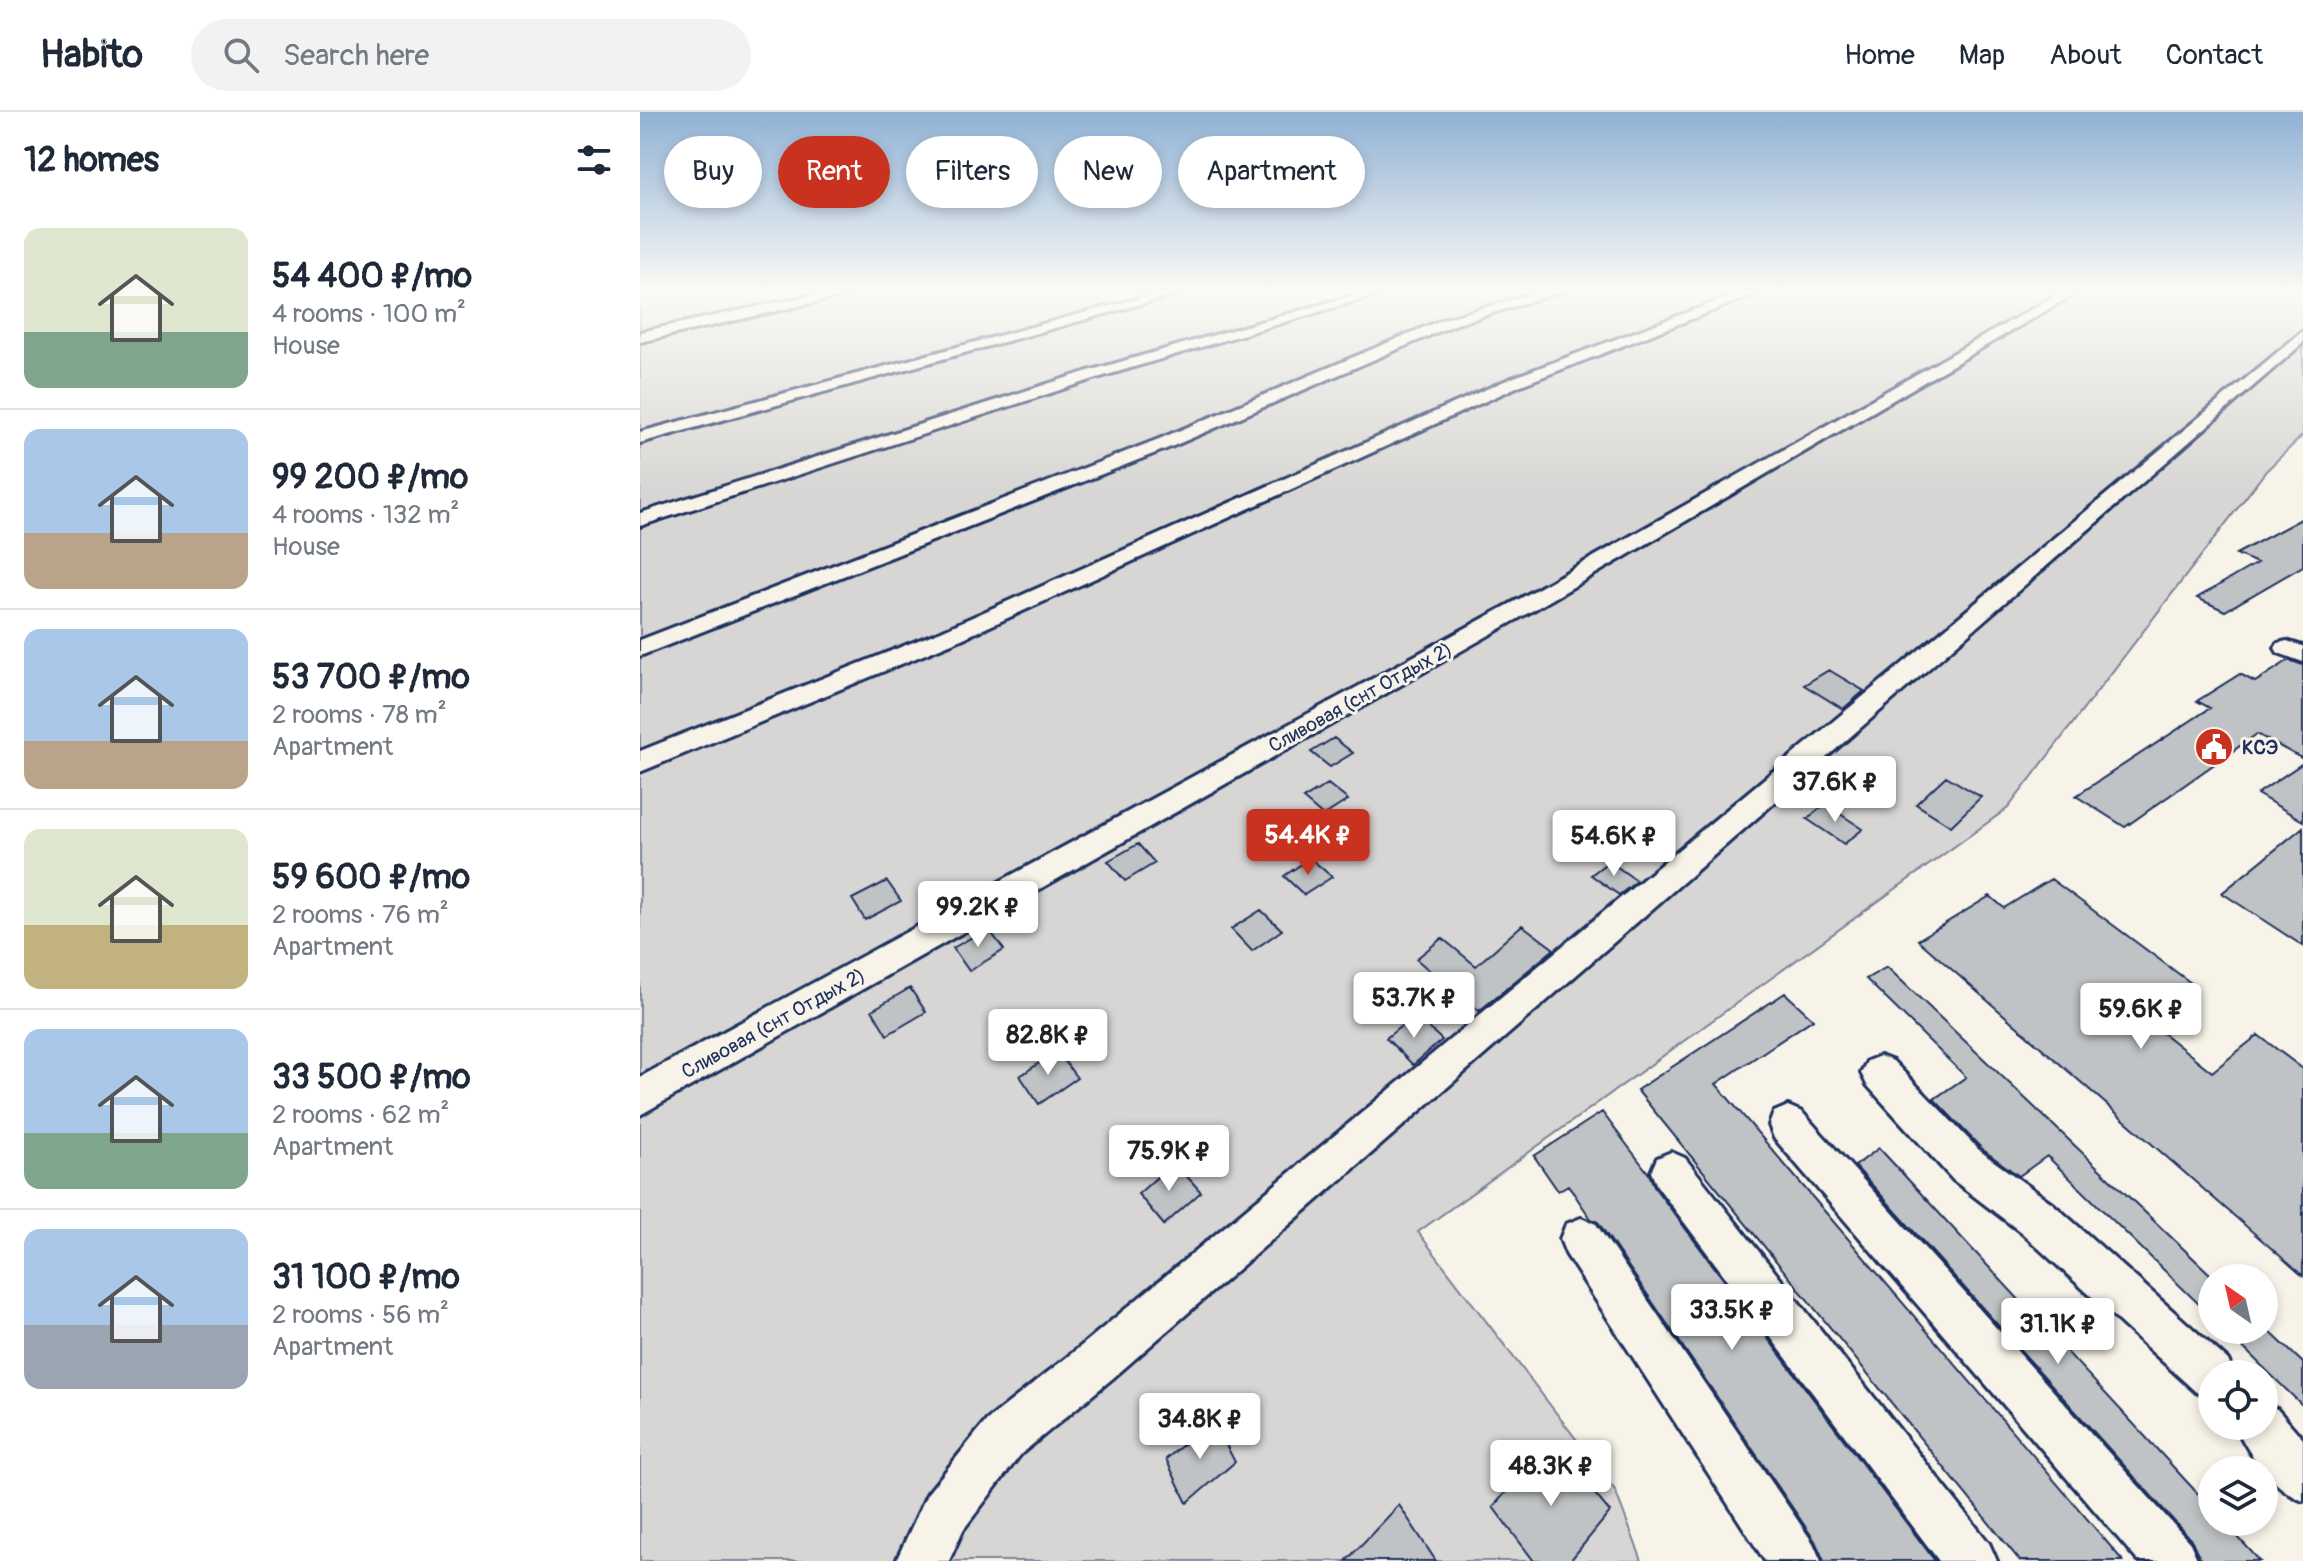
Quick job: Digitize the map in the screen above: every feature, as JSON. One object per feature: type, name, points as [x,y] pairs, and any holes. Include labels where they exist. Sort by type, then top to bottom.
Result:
[{"type":"lane","points":[[640,438],[939,357]]},
{"type":"lane","points":[[640,520],[1155,357]]},
{"type":"lane","points":[[640,649],[985,511],[1165,443],[1368,357]]},
{"type":"lane","points":[[640,762],[949,636],[1515,382],[1582,357]]},
{"type":"lane","name":"Сливовая (снт Отдых 2)","points":[[640,1097],[1529,603],[1958,357]]},
{"type":"lane","points":[[922,1561],[945,1512],[1004,1437],[1097,1362],[2278,357]]},
{"type":"lane","points":[[1880,1073],[1967,1166],[2037,1218],[2198,1363]]},
{"type":"lane","points":[[1788,1125],[2172,1561]]},
{"type":"lane","points":[[1671,1172],[1971,1561]]},
{"type":"lane","points":[[1581,1239],[1795,1561]]},
{"type":"lane","points":[[2272,1440],[2303,1476]]},
{"type":"shaded area","points":[[640,357],[2303,357],[2303,435],[2266,471],[2008,808],[1418,1232],[1615,1490],[1642,1561],[640,1561]]},
{"type":"building","points":[[2303,518],[2303,566],[2225,611],[2197,598],[2257,563],[2236,554]]},
{"type":"building","points":[[2289,660],[2303,665],[2303,759],[2257,734],[2125,827],[2076,796],[2210,708],[2197,701],[2240,674],[2255,682]]},
{"type":"building","points":[[1829,670],[1864,691],[1843,709],[1804,685]]},
{"type":"building","points":[[1334,738],[1353,753],[1330,767],[1311,752]]},
{"type":"building","points":[[2303,763],[2303,821],[2257,794]]},
{"type":"building","points":[[1946,776],[1981,797],[1951,826],[1916,804]]},
{"type":"building","points":[[1328,784],[1348,800],[1323,816],[1303,799]]},
{"type":"building","points":[[1825,804],[1863,829],[1844,844],[1807,819]]},
{"type":"building","points":[[2303,827],[2303,946],[2222,893]]},
{"type":"building","points":[[1138,844],[1155,863],[1125,881],[1108,861]]},
{"type":"building","points":[[1310,858],[1332,877],[1304,895],[1284,876]]},
{"type":"building","points":[[1609,861],[1637,881],[1619,895],[1591,875]]},
{"type":"building","points":[[2051,879],[2195,986],[2149,1022],[2212,1072],[2258,1035],[2303,1069],[2303,1276],[1918,940],[1990,896],[2004,908]]},
{"type":"building","points":[[887,881],[901,901],[865,920],[852,899]]},
{"type":"building","points":[[1261,910],[1282,930],[1252,951],[1231,929]]},
{"type":"building","points":[[1522,925],[1554,949],[1479,1011],[1438,974],[1436,976],[1416,959],[1442,938],[1476,966]]},
{"type":"building","points":[[988,928],[1004,950],[969,971],[953,948]]},
{"type":"building","points":[[1887,967],[2199,1264],[2198,1303],[2047,1156],[2019,1176],[1983,1150],[1934,1099],[1966,1077],[1866,979]]},
{"type":"building","points":[[910,988],[926,1012],[887,1035],[872,1010]]},
{"type":"building","points":[[1785,993],[1813,1019],[1716,1084],[2123,1561],[2020,1561],[1637,1090]]},
{"type":"building","points":[[1415,1015],[1442,1040],[1413,1065],[1386,1038]]},
{"type":"building","points":[[1057,1051],[1077,1078],[1039,1104],[1020,1076]]},
{"type":"building","points":[[1602,1112],[1649,1174],[1655,1188],[1935,1561],[1824,1561],[1815,1541],[1598,1222],[1591,1219],[1568,1185],[1558,1191],[1534,1156]]},
{"type":"building","points":[[1879,1148],[2198,1494],[2198,1536],[2237,1536],[2260,1561],[2201,1561],[2192,1541],[1855,1166]]},
{"type":"building","points":[[1174,1162],[1201,1192],[1164,1225],[1138,1194]]},
{"type":"building","points":[[2278,1339],[2303,1363],[2303,1406],[2278,1382],[2278,1360],[2256,1360],[2239,1344],[2278,1344]]},
{"type":"building","points":[[1213,1420],[1235,1462],[1187,1503],[1166,1459]]},
{"type":"building","points":[[1550,1440],[1610,1512],[1570,1561],[1534,1561],[1493,1507]]},
{"type":"building","points":[[1399,1505],[1436,1561],[1346,1561]]},
{"type":"place","name":"КСЭ","points":[[2214,747]]}]
